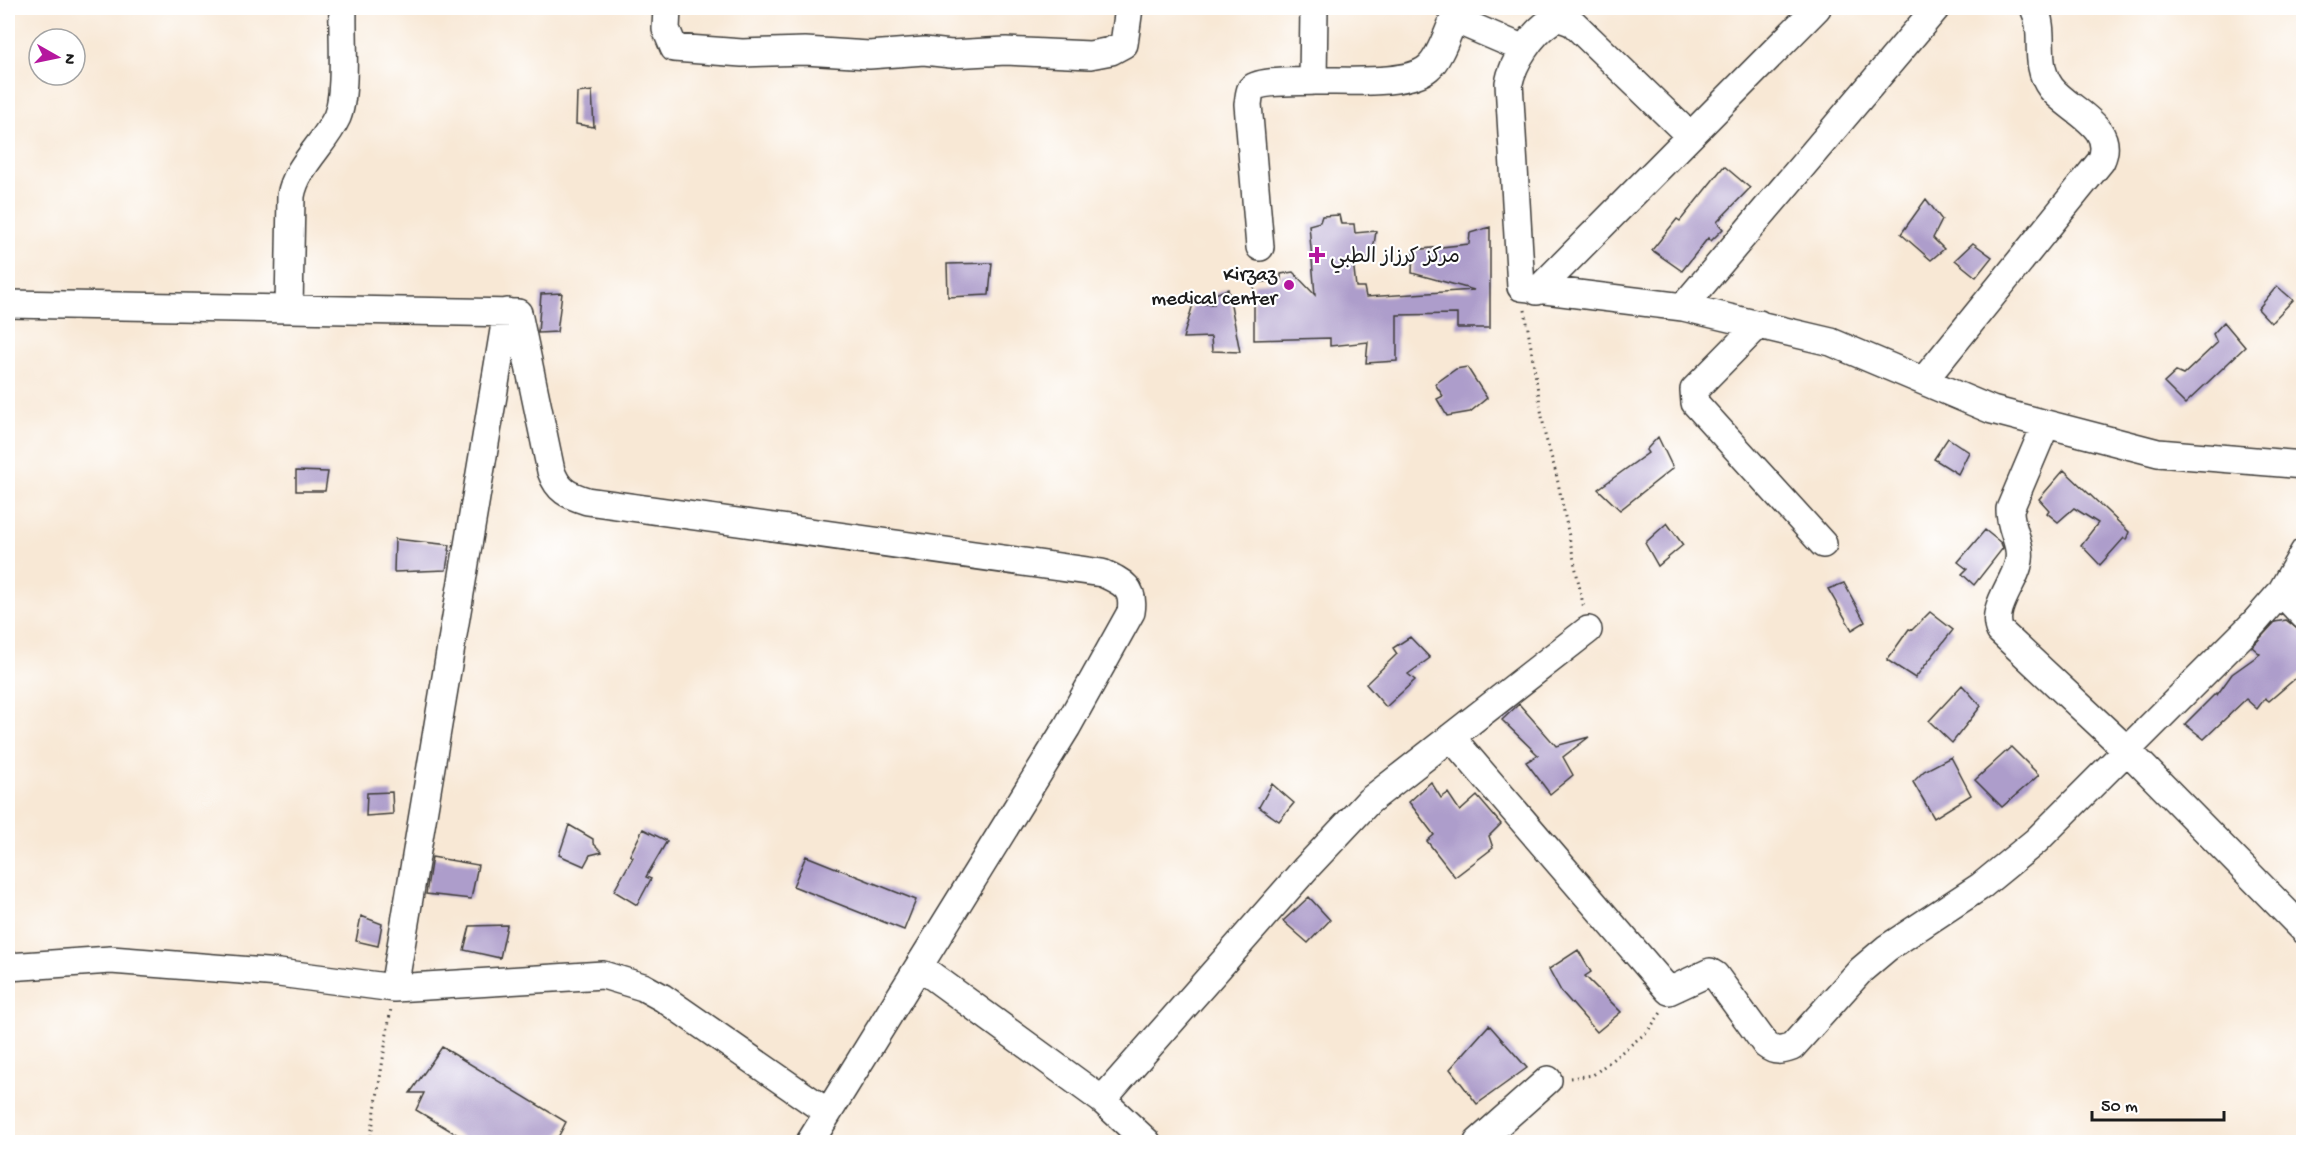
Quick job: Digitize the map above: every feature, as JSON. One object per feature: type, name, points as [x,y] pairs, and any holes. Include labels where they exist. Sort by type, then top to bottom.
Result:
[{"type":"street","points":[[289,309],[291,196],[296,180],[337,117],[341,100],[343,8]]},
{"type":"street","points":[[667,8],[666,29],[674,48],[742,53],[805,51],[869,55],[1006,51],[1090,55],[1111,51],[1124,44],[1130,8]]},
{"type":"street","points":[[1313,81],[1314,8]]},
{"type":"street","points":[[1683,307],[1936,8]]},
{"type":"street","points":[[1924,380],[2101,161],[2105,151],[2102,132],[2053,90],[2044,78],[2040,63],[2039,21],[2034,8]]},
{"type":"street","points":[[1529,289],[1689,135],[1805,12]]},
{"type":"street","points":[[1260,247],[1248,104],[1250,94],[1257,86],[1269,83],[1393,79],[1422,72],[1430,67],[1458,13],[1524,49]]},
{"type":"street","points":[[1529,289],[1509,83],[1512,67],[1524,49],[1551,21],[1562,18],[1573,23],[1689,135]]},
{"type":"street","points":[[1529,289],[1683,307],[1831,342],[1992,410],[2158,453],[2304,465]]},
{"type":"street","points":[[8,304],[520,314],[551,471],[561,491],[569,496],[587,501],[1102,573],[1124,583],[1130,591],[1131,612],[1078,706],[810,1143]]},
{"type":"street","points":[[394,988],[507,312]]},
{"type":"street","points":[[1759,324],[1694,390],[1695,403],[1822,544]]},
{"type":"street","points":[[2046,424],[2010,509],[2011,523],[2020,552],[2018,564],[1995,622],[2000,631],[2128,751],[2304,930]]},
{"type":"street","points":[[1451,737],[1669,991],[1710,972],[1715,975],[1766,1045],[1773,1051],[1792,1047],[1861,970],[1887,948],[1981,886],[2036,841],[2128,751],[2281,592],[2304,552]]},
{"type":"street","points":[[2281,592],[2304,616]]},
{"type":"street","points":[[1102,1100],[1306,868],[1369,801],[1588,630]]},
{"type":"street","points":[[8,967],[111,960],[279,973],[394,988],[603,975],[643,987],[663,998],[827,1112]]},
{"type":"street","points":[[920,967],[1102,1100],[1147,1143]]},
{"type":"street","points":[[1478,1143],[1548,1080]]},
{"type":"path","points":[[1529,289],[1545,435],[1556,473],[1588,630]]},
{"type":"path","points":[[370,1143],[394,988]]},
{"type":"path","points":[[1548,1080],[1593,1075],[1647,1032],[1663,1009],[1669,991]]},
{"type":"building","points":[[592,91],[594,127],[576,124],[577,93]]},
{"type":"building","points":[[1724,166],[1750,188],[1717,222],[1723,229],[1711,241],[1708,238],[1682,271],[1652,250],[1677,219],[1680,221]]},
{"type":"building","points":[[1926,199],[1942,220],[1933,238],[1944,249],[1931,260],[1901,234]]},
{"type":"building","points":[[1339,215],[1341,224],[1354,224],[1355,233],[1376,231],[1372,258],[1353,260],[1356,287],[1364,287],[1366,297],[1474,290],[1412,273],[1413,250],[1469,244],[1470,233],[1490,227],[1490,328],[1457,328],[1457,314],[1397,315],[1397,361],[1366,363],[1368,342],[1330,346],[1330,338],[1254,340],[1254,283],[1281,280],[1281,274],[1293,272],[1315,295],[1309,225],[1320,222],[1322,216]]},
{"type":"building","points":[[1973,243],[1992,257],[1976,277],[1955,260]]},
{"type":"building","points":[[992,263],[989,295],[948,297],[947,264]]},
{"type":"building","points":[[2277,286],[2293,300],[2271,323],[2258,309]]},
{"type":"building","points":[[1228,289],[1240,352],[1212,351],[1211,337],[1183,338],[1193,304],[1214,304],[1215,294]]},
{"type":"building","points":[[562,293],[557,332],[538,333],[541,294]]},
{"type":"building","points":[[2224,322],[2245,347],[2185,404],[2164,383],[2176,372],[2183,375],[2217,343],[2213,334]]},
{"type":"building","points":[[1467,367],[1487,398],[1470,412],[1447,416],[1437,399],[1443,396],[1435,384],[1456,369]]},
{"type":"building","points":[[1658,437],[1673,468],[1620,510],[1598,489],[1648,453],[1646,450]]},
{"type":"building","points":[[1948,438],[1969,452],[1958,474],[1934,459]]},
{"type":"building","points":[[2064,470],[2129,532],[2126,540],[2124,538],[2100,565],[2081,545],[2098,523],[2074,508],[2058,522],[2047,513],[2049,510],[2039,499]]},
{"type":"building","points":[[296,471],[328,472],[325,491],[296,491]]},
{"type":"building","points":[[1667,523],[1683,545],[1658,566],[1645,543]]},
{"type":"building","points":[[1985,530],[2001,543],[2003,548],[1974,585],[1962,574],[1967,569],[1958,562]]},
{"type":"building","points":[[395,539],[450,545],[446,570],[394,572]]},
{"type":"building","points":[[1844,583],[1865,622],[1852,630],[1828,589]]},
{"type":"building","points":[[1930,612],[1953,630],[1915,678],[1887,660],[1909,629],[1912,630]]},
{"type":"building","points":[[2286,620],[2304,634],[2304,671],[2269,701],[2265,698],[2257,709],[2246,699],[2204,739],[2185,724],[2216,693],[2217,695],[2232,674],[2260,654],[2252,647],[2275,622]]},
{"type":"building","points":[[1410,637],[1430,658],[1408,674],[1415,680],[1386,707],[1366,684],[1397,654],[1393,648]]},
{"type":"building","points":[[1962,685],[1981,706],[1952,743],[1929,721]]},
{"type":"building","points":[[1519,704],[1556,746],[1589,737],[1563,757],[1573,775],[1550,794],[1526,762],[1538,755],[1502,720]]},
{"type":"building","points":[[2011,747],[2039,775],[2002,807],[1975,780]]},
{"type":"building","points":[[1951,757],[1971,795],[1934,818],[1913,782],[1924,771]]},
{"type":"building","points":[[1431,782],[1441,798],[1448,793],[1460,811],[1477,796],[1501,824],[1489,836],[1493,848],[1455,877],[1427,841],[1434,835],[1409,802]]},
{"type":"building","points":[[1272,784],[1294,803],[1279,821],[1259,807]]},
{"type":"building","points":[[392,792],[393,814],[366,816],[367,793]]},
{"type":"building","points":[[569,825],[593,839],[593,843],[602,852],[590,855],[584,866],[559,855]]},
{"type":"building","points":[[643,829],[667,841],[646,877],[651,879],[637,905],[614,891],[633,857],[630,855]]},
{"type":"building","points":[[806,856],[916,900],[904,930],[793,886]]},
{"type":"building","points":[[432,857],[478,865],[471,899],[426,894]]},
{"type":"building","points":[[1309,897],[1330,920],[1308,943],[1283,921]]},
{"type":"building","points":[[361,916],[382,924],[378,946],[356,941]]},
{"type":"building","points":[[507,925],[500,958],[464,950],[470,926]]},
{"type":"building","points":[[1578,950],[1591,972],[1585,976],[1621,1012],[1597,1032],[1561,991],[1549,969]]},
{"type":"building","points":[[1489,1025],[1527,1068],[1477,1104],[1450,1069]]},
{"type":"building","points":[[442,1047],[566,1122],[555,1143],[471,1143],[416,1110],[424,1093],[410,1093]]},
{"type":"place","name":"مركز كرزاز الطبي","points":[[1317,255]]},
{"type":"place","name":"Kirzaz medical center","points":[[1289,285]]}]
